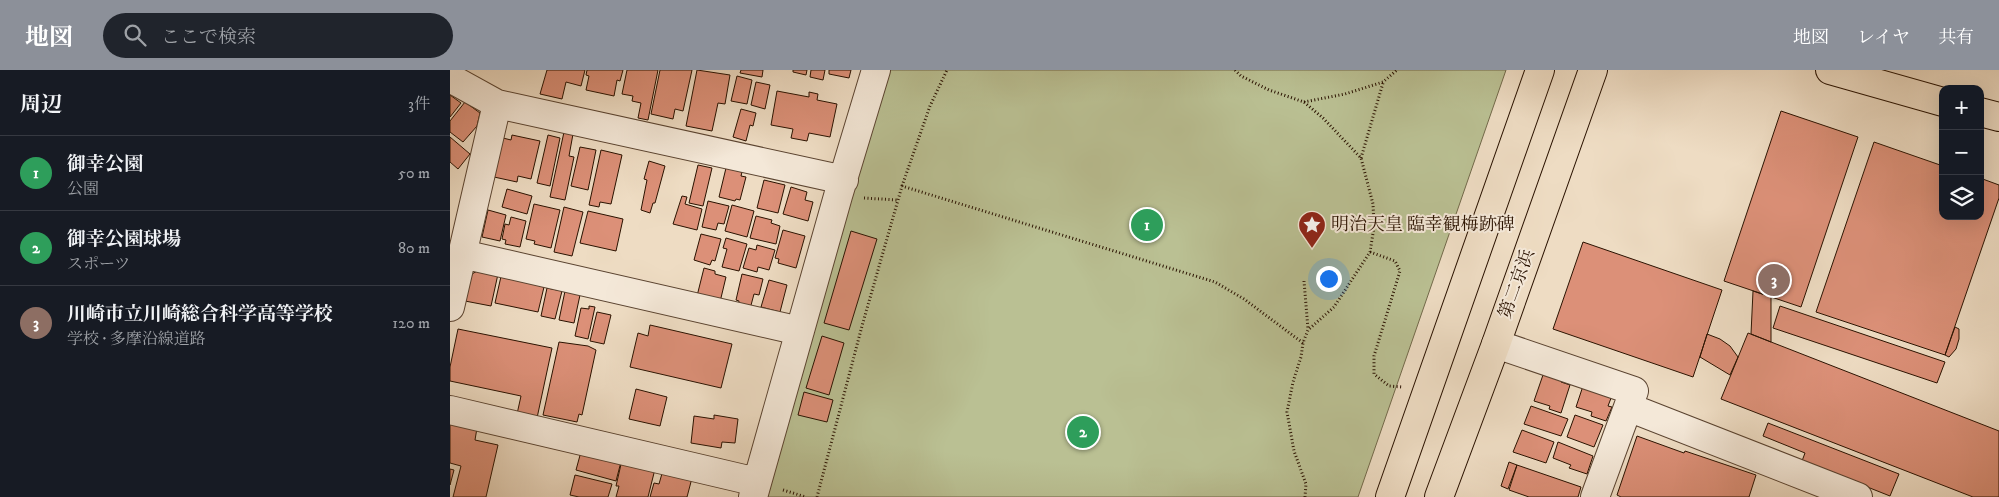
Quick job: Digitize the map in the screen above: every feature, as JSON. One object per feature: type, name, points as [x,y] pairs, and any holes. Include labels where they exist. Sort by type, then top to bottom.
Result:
[{"type":"main road","name":"第二京浜","points":[[1439,497],[1496,344],[1593,70]]},
{"type":"main road","points":[[1830,70],[1939,101]]},
{"type":"main road","points":[[1390,497],[1537,77]]},
{"type":"main road","points":[[1984,113],[1999,117]]},
{"type":"street","points":[[450,410],[755,490],[876,70]]},
{"type":"street","points":[[450,78],[497,104],[844,180]]},
{"type":"street","points":[[450,307],[497,104]]},
{"type":"street","points":[[462,254],[800,331]]},
{"type":"street","points":[[1496,344],[1634,391],[1595,497]]},
{"type":"street","points":[[1628,406],[1858,497]]},
{"type":"path","points":[[817,497],[862,326],[902,186],[930,106],[947,70]]},
{"type":"path","points":[[1235,70],[1241,76],[1269,90],[1304,102],[1323,118],[1361,158],[1373,204],[1374,227],[1370,252],[1334,307],[1308,330]]},
{"type":"path","points":[[1304,102],[1345,94],[1383,82],[1397,70]]},
{"type":"path","points":[[1361,158],[1383,82]]},
{"type":"path","points":[[902,186],[1215,282],[1244,299],[1303,343]]},
{"type":"path","points":[[1370,252],[1395,261],[1400,271],[1374,356],[1374,374],[1390,386],[1407,388]]},
{"type":"path","points":[[1304,281],[1308,330],[1293,382],[1287,412],[1294,451],[1306,484],[1305,497]]},
{"type":"green space","points":[[887,70],[1506,70],[1358,497],[763,497]]},
{"type":"building","points":[[547,70],[585,70],[581,86],[566,82],[562,99],[540,94]]},
{"type":"building","points":[[587,70],[623,70],[620,81],[617,80],[614,96],[586,90],[589,76],[586,75]]},
{"type":"building","points":[[627,70],[658,70],[648,120],[638,118],[641,103],[632,101],[633,96],[622,94]]},
{"type":"building","points":[[660,70],[692,70],[683,111],[675,109],[673,119],[651,114]]},
{"type":"building","points":[[697,70],[730,75],[725,104],[718,103],[712,131],[686,126]]},
{"type":"building","points":[[741,70],[763,70],[762,77],[740,73]]},
{"type":"building","points":[[793,70],[807,70],[806,75],[793,72]]},
{"type":"building","points":[[811,70],[825,70],[823,80],[810,77]]},
{"type":"building","points":[[829,70],[851,70],[849,78],[829,74]]},
{"type":"building","points":[[737,76],[752,80],[747,104],[731,101]]},
{"type":"building","points":[[756,82],[770,85],[765,109],[751,105]]},
{"type":"building","points":[[777,91],[809,97],[809,92],[818,94],[817,100],[837,104],[830,137],[809,133],[807,141],[791,138],[793,129],[771,125]]},
{"type":"building","points":[[450,95],[461,103],[450,117]]},
{"type":"building","points":[[465,102],[480,113],[477,126],[463,142],[450,132],[450,121]]},
{"type":"building","points":[[741,109],[756,113],[753,126],[750,125],[746,141],[733,137]]},
{"type":"building","points":[[1781,111],[1858,137],[1801,307],[1724,281]]},
{"type":"building","points":[[564,132],[573,134],[569,156],[574,157],[565,200],[550,197]]},
{"type":"building","points":[[512,135],[540,141],[531,179],[518,176],[517,182],[494,177],[503,138],[511,140]]},
{"type":"building","points":[[548,135],[560,138],[550,186],[537,183]]},
{"type":"building","points":[[450,137],[470,154],[458,169],[450,162]]},
{"type":"building","points":[[1874,142],[1939,165],[1939,220],[1984,220],[1984,179],[1999,185],[1999,198],[1945,355],[1816,312]]},
{"type":"building","points":[[580,147],[596,150],[588,190],[571,186]]},
{"type":"building","points":[[601,150],[622,155],[611,204],[600,202],[599,207],[589,205]]},
{"type":"building","points":[[649,161],[665,166],[655,203],[653,203],[650,213],[641,210],[647,180],[644,179]]},
{"type":"building","points":[[698,165],[712,168],[703,206],[689,203]]},
{"type":"building","points":[[726,168],[742,172],[741,176],[746,177],[740,200],[736,199],[735,201],[719,197]]},
{"type":"building","points":[[764,180],[785,185],[778,213],[757,208]]},
{"type":"building","points":[[791,187],[807,192],[805,200],[813,202],[808,221],[783,214]]},
{"type":"building","points":[[507,189],[532,196],[527,214],[502,207]]},
{"type":"building","points":[[682,196],[687,197],[685,204],[702,209],[697,230],[673,224]]},
{"type":"building","points":[[708,201],[729,206],[724,224],[718,223],[716,230],[702,227]]},
{"type":"building","points":[[534,204],[560,210],[551,248],[534,244],[535,241],[526,239]]},
{"type":"building","points":[[732,205],[754,211],[747,237],[725,231]]},
{"type":"building","points":[[564,207],[583,212],[572,256],[554,252]]},
{"type":"building","points":[[488,210],[506,215],[500,241],[482,237]]},
{"type":"building","points":[[588,211],[623,219],[616,251],[580,243]]},
{"type":"building","points":[[756,216],[772,220],[771,223],[780,226],[776,244],[750,238]]},
{"type":"building","points":[[511,217],[526,221],[520,247],[505,244],[506,240],[502,239],[505,224],[509,225]]},
{"type":"building","points":[[783,230],[805,236],[796,268],[778,263],[779,259],[775,258]]},
{"type":"building","points":[[851,231],[877,239],[849,330],[824,323]]},
{"type":"building","points":[[701,234],[721,239],[715,261],[712,260],[710,265],[694,260]]},
{"type":"building","points":[[726,238],[747,244],[739,271],[722,267],[727,249],[723,248]]},
{"type":"building","points":[[1583,242],[1722,290],[1693,377],[1553,329]]},
{"type":"building","points":[[757,245],[775,250],[769,270],[758,267],[757,272],[743,268],[749,248],[756,250]]},
{"type":"building","points":[[704,268],[726,277],[720,302],[697,296]]},
{"type":"building","points":[[479,270],[498,274],[491,306],[465,301],[472,274]]},
{"type":"building","points":[[502,272],[540,281],[539,286],[544,287],[538,312],[495,303]]},
{"type":"building","points":[[742,274],[763,279],[759,295],[754,294],[750,309],[738,306],[739,301],[736,300]]},
{"type":"building","points":[[769,280],[787,285],[780,312],[761,307]]},
{"type":"building","points":[[547,288],[562,291],[555,319],[541,316]]},
{"type":"building","points":[[565,291],[580,295],[574,323],[559,320]]},
{"type":"building","points":[[1753,291],[1771,297],[1771,342],[1751,334]]},
{"type":"building","points":[[589,306],[595,307],[588,339],[575,336],[581,308],[589,309]]},
{"type":"building","points":[[1780,306],[1945,362],[1937,383],[1773,328]]},
{"type":"building","points":[[597,312],[611,315],[604,344],[590,341]]},
{"type":"building","points":[[650,325],[732,344],[721,388],[630,367],[638,333],[648,336]]},
{"type":"building","points":[[1955,327],[1959,329],[1959,339],[1956,349],[1949,357],[1945,355]]},
{"type":"building","points":[[458,329],[552,348],[537,418],[517,414],[521,396],[450,381],[450,367]]},
{"type":"building","points":[[1748,333],[1999,431],[1999,497],[1973,497],[1721,399]]},
{"type":"building","points":[[1707,334],[1720,339],[1730,346],[1738,357],[1730,375],[1700,357]]},
{"type":"building","points":[[822,336],[844,343],[829,395],[806,388]]},
{"type":"building","points":[[559,342],[588,346],[596,350],[582,415],[579,414],[577,422],[543,415]]},
{"type":"building","points":[[1544,372],[1562,378],[1561,382],[1570,385],[1561,413],[1549,409],[1550,406],[1534,401]]},
{"type":"building","points":[[1584,383],[1613,393],[1608,406],[1612,407],[1606,421],[1591,416],[1592,412],[1576,407]]},
{"type":"building","points":[[636,389],[667,397],[660,426],[629,419]]},
{"type":"building","points":[[804,392],[833,400],[827,422],[798,415]]},
{"type":"building","points":[[1531,406],[1568,419],[1561,436],[1524,424]]},
{"type":"building","points":[[714,415],[738,419],[735,443],[722,442],[721,448],[691,443],[694,416],[714,419]]},
{"type":"building","points":[[1575,415],[1603,425],[1594,447],[1567,437]]},
{"type":"building","points":[[450,422],[477,428],[475,440],[498,445],[486,497],[453,497],[461,466],[450,463]]},
{"type":"building","points":[[1768,423],[1899,474],[1890,496],[1802,461],[1805,453],[1763,436]]},
{"type":"building","points":[[1522,430],[1554,442],[1546,463],[1513,452]]},
{"type":"building","points":[[1637,436],[1684,453],[1685,451],[1756,475],[1749,497],[1621,497],[1617,495]]},
{"type":"building","points":[[1558,442],[1593,456],[1587,474],[1569,468],[1571,465],[1553,458]]},
{"type":"building","points":[[582,448],[622,458],[616,481],[576,470]]},
{"type":"building","points":[[622,460],[655,469],[648,497],[616,497],[619,486],[616,486]]},
{"type":"building","points":[[1509,462],[1517,465],[1508,489],[1501,486]]},
{"type":"building","points":[[1517,465],[1581,487],[1578,497],[1529,497],[1509,490]]},
{"type":"building","points":[[450,469],[454,470],[450,485]]},
{"type":"building","points":[[663,470],[692,478],[687,497],[650,497],[654,483],[659,484]]},
{"type":"building","points":[[575,475],[612,484],[608,497],[579,497],[570,495]]},
{"type":"place","name":"御幸公園","points":[[1147,225]]},
{"type":"place","name":"明治天皇 臨幸観梅跡碑","points":[[1312,249]]},
{"type":"place","name":"川崎市立川崎総合科学高等学校","points":[[1774,280]]},
{"type":"place","name":"御幸公園球場","points":[[1083,432]]}]
